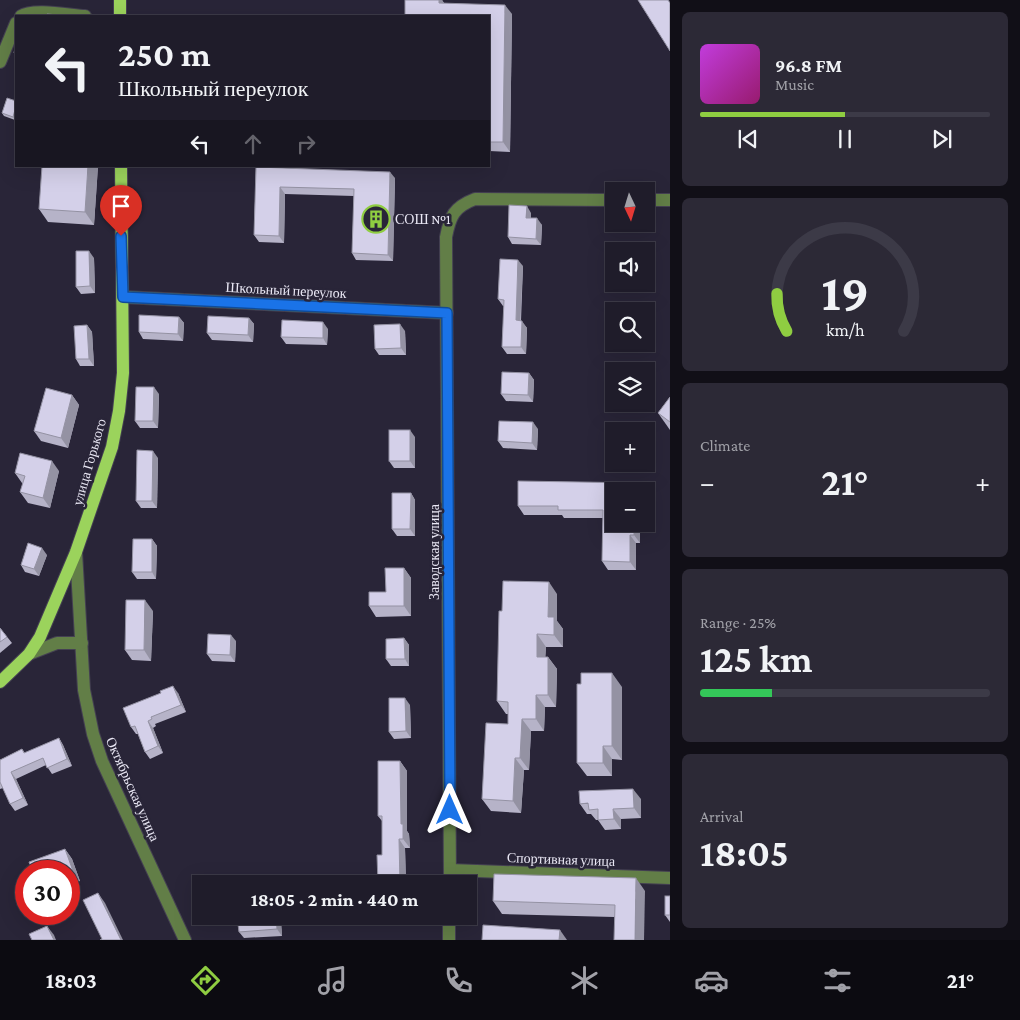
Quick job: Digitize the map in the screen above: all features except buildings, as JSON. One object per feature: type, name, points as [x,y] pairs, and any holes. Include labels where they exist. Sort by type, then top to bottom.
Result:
[{"type":"main road","points":[[120,0],[120,15]]},
{"type":"main road","name":"улица Горького","points":[[0,682],[29,654],[40,637],[76,552],[112,447],[119,411],[123,373],[121,167]]},
{"type":"street","points":[[24,15],[34,12],[72,15]]},
{"type":"street","points":[[0,62],[15,24]]},
{"type":"street","name":"Заводская улица","points":[[450,875],[446,237],[449,221],[465,203],[475,199],[605,200]]},
{"type":"street","points":[[655,200],[670,200]]},
{"type":"street","name":"Школьный переулок","points":[[123,297],[447,313]]},
{"type":"street","name":"Октябрьская улица","points":[[76,552],[84,690],[93,734],[102,761],[185,940]]},
{"type":"street","points":[[29,654],[56,643],[82,643]]},
{"type":"street","name":"Спортивная улица","points":[[450,870],[670,878]]},
{"type":"street","points":[[449,925],[449,940]]},
{"type":"place","name":"СОШ №1","points":[[376,219]]},
{"type":"route","points":[[121,236],[123,297],[447,313],[450,810]]}]
